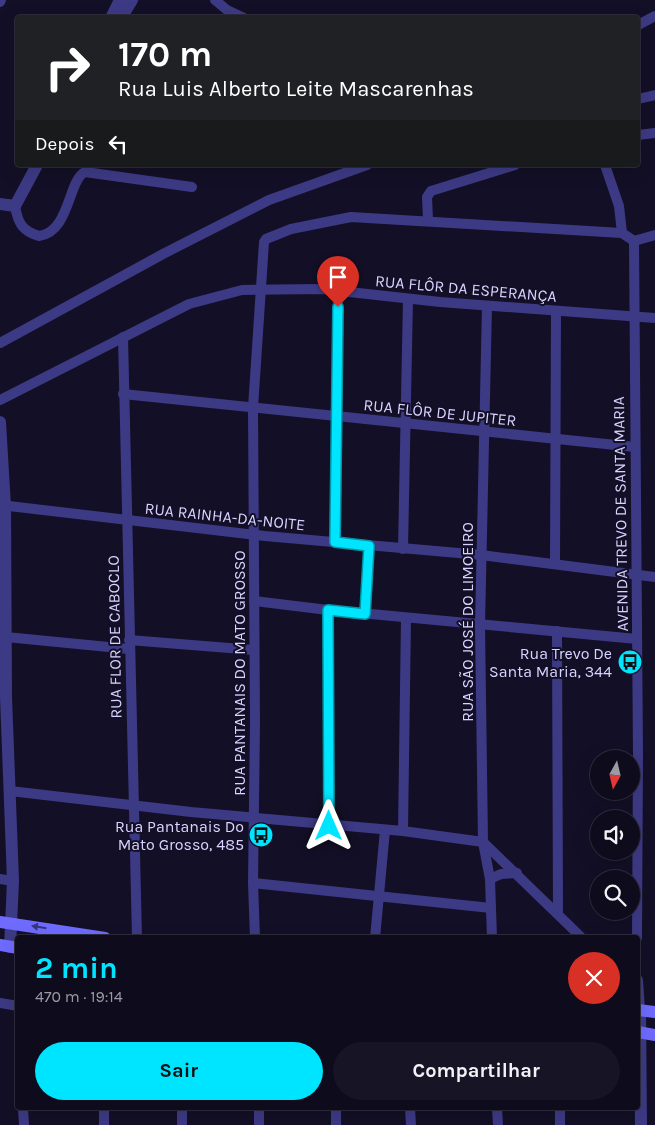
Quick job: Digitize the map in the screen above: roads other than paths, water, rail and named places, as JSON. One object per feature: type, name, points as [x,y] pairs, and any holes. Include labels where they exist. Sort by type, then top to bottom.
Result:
[{"type":"main road","points":[[6,922],[86,935]]},
{"type":"main road","points":[[640,1010],[655,1012]]},
{"type":"main road","points":[[640,1032],[655,1035]]},
{"type":"street","points":[[112,15],[120,0]]},
{"type":"street","points":[[123,15],[132,0]]},
{"type":"street","points":[[215,0],[227,10],[238,15]]},
{"type":"street","points":[[640,24],[655,16]]},
{"type":"street","points":[[640,99],[655,95]]},
{"type":"street","points":[[640,135],[655,133]]},
{"type":"street","points":[[36,167],[15,206],[18,222],[23,228],[39,236],[50,231],[59,222],[66,211],[78,177],[85,172],[192,186]]},
{"type":"street","points":[[428,220],[427,197],[431,191],[509,167]]},
{"type":"street","points":[[606,167],[619,206],[622,233],[634,241],[655,235]]},
{"type":"street","points":[[0,343],[220,224],[269,200],[349,168]]},
{"type":"street","points":[[0,204],[15,206]]},
{"type":"street","name":"RUA PANTANAIS DO MATO GROSSO","points":[[255,935],[253,883],[253,408],[259,288],[264,242],[271,236],[291,229],[350,217],[428,220],[622,233]]},
{"type":"street","name":"AVENIDA TREVO DE SANTA MARIA","points":[[634,241],[637,935]]},
{"type":"street","name":"RUA FLÔR DA ESPERANÇA","points":[[0,400],[189,304],[242,290],[259,288],[338,290],[487,306],[655,318]]},
{"type":"street","points":[[335,542],[338,290]]},
{"type":"street","points":[[403,549],[408,299]]},
{"type":"street","name":"RUA SÃO JOSÉ DO LIMOEIRO","points":[[487,306],[480,555],[480,625],[484,842],[490,879],[492,935]]},
{"type":"street","points":[[555,563],[556,311]]},
{"type":"street","name":"RUA FLOR DE CABOCLO","points":[[123,337],[137,935]]},
{"type":"street","name":"RUA FLÔR DE JUPITER","points":[[123,394],[635,447]]},
{"type":"street","points":[[0,422],[3,506],[4,755],[10,791],[4,817],[6,922],[9,947]]},
{"type":"street","name":"RUA RAINHA-DA-NOITE","points":[[3,506],[369,546],[555,563],[655,577]]},
{"type":"street","points":[[365,614],[369,546]]},
{"type":"street","points":[[254,601],[365,614],[637,639]]},
{"type":"street","points":[[328,610],[329,826]]},
{"type":"street","points":[[403,831],[406,618]]},
{"type":"street","points":[[556,631],[558,913]]},
{"type":"street","points":[[4,633],[129,645],[254,650]]},
{"type":"street","points":[[10,791],[329,826],[403,831],[484,842],[579,935]]},
{"type":"street","points":[[375,935],[385,830]]},
{"type":"street","points":[[490,879],[501,874],[517,873]]},
{"type":"street","points":[[253,883],[491,908]]},
{"type":"street","points":[[0,1003],[15,1006]]},
{"type":"street","points":[[640,1078],[641,1125]]},
{"type":"street","points":[[23,1110],[24,1125]]},
{"type":"street","points":[[104,1110],[104,1125]]},
{"type":"street","points":[[182,1110],[182,1125]]},
{"type":"street","points":[[259,1110],[260,1125]]},
{"type":"street","points":[[336,1110],[336,1125]]},
{"type":"street","points":[[410,1110],[411,1125]]},
{"type":"street","points":[[497,1110],[498,1125]]},
{"type":"street","points":[[560,1110],[560,1125]]},
{"type":"place","name":"Rua Trevo De Santa Maria, 344","points":[[630,662]]},
{"type":"place","name":"Rua Pantanais Do Mato Grosso, 485","points":[[261,835]]}]
